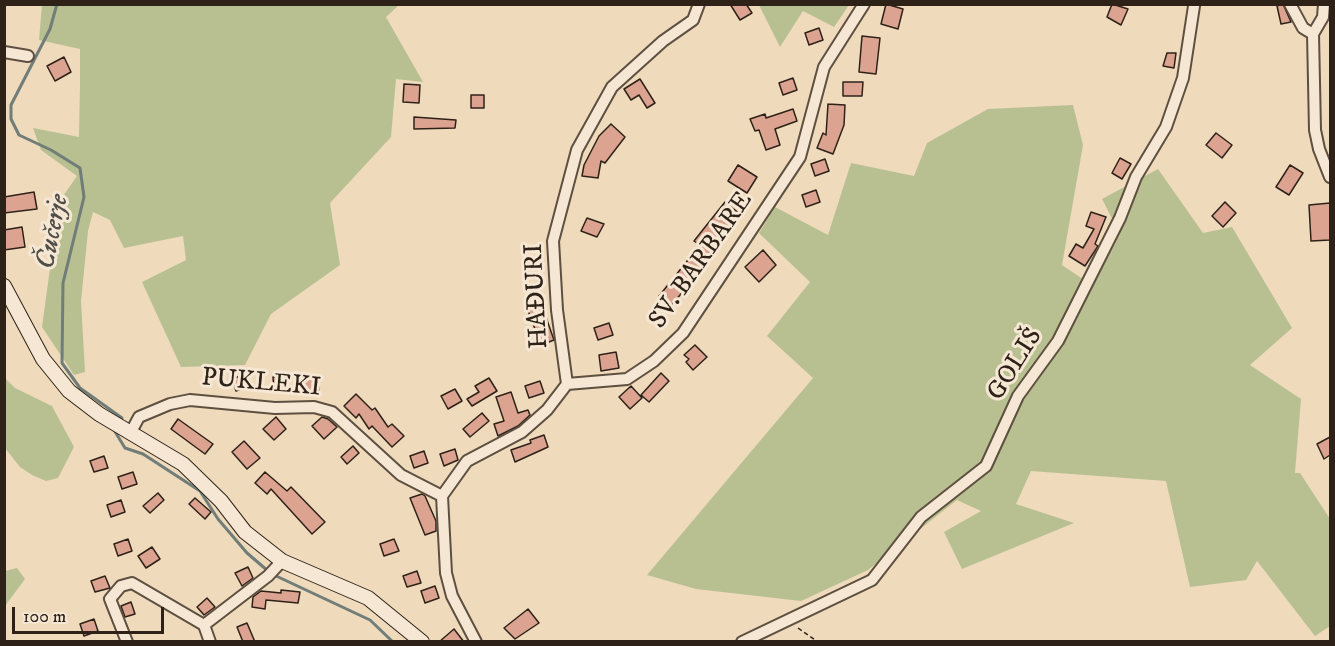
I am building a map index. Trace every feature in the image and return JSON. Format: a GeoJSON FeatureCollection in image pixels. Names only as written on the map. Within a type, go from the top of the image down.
{"type":"FeatureCollection","features":[{"type":"Feature","properties":{"kind":"street","name":"HAĐURI"},"geometry":{"type":"LineString","coordinates":[[567,384],[557,310],[553,241],[577,150],[612,87],[663,41],[693,20],[699,4]]}},
{"type":"Feature","properties":{"kind":"street","name":"SV. BARBARE"},"geometry":{"type":"LineString","coordinates":[[567,384],[627,379],[654,361],[683,333],[800,157],[824,67],[864,4]]}},
{"type":"Feature","properties":{"kind":"street"},"geometry":{"type":"LineString","coordinates":[[1290,4],[1303,28],[1314,34]]}},
{"type":"Feature","properties":{"kind":"street"},"geometry":{"type":"LineString","coordinates":[[1324,4],[1323,17],[1314,34],[1315,130],[1318,149],[1330,177]]}},
{"type":"Feature","properties":{"kind":"street","name":"GOLIŠ"},"geometry":{"type":"LineString","coordinates":[[742,642],[873,580],[921,517],[986,466],[1018,396],[1058,341],[1120,218],[1136,177],[1171,116],[1183,78],[1193,5]]}},
{"type":"Feature","properties":{"kind":"street"},"geometry":{"type":"LineString","coordinates":[[4,52],[28,56]]}},
{"type":"Feature","properties":{"kind":"street"},"geometry":{"type":"LineString","coordinates":[[4,286],[53,375],[69,391],[99,414],[154,444],[200,478],[275,568],[368,598],[422,642]]}},
{"type":"Feature","properties":{"kind":"street"},"geometry":{"type":"LineString","coordinates":[[476,642],[452,596],[446,573],[442,496],[467,461],[522,432],[547,410],[567,384]]}},
{"type":"Feature","properties":{"kind":"street","name":"PUKLEKI"},"geometry":{"type":"LineString","coordinates":[[131,432],[139,417],[170,404],[190,400],[275,408],[314,407],[332,412],[401,475],[442,496]]}},
{"type":"Feature","properties":{"kind":"street"},"geometry":{"type":"LineString","coordinates":[[204,625],[275,568]]}},
{"type":"Feature","properties":{"kind":"street"},"geometry":{"type":"LineString","coordinates":[[127,642],[111,599],[121,586],[132,583],[204,625],[210,642]]}},
{"type":"Feature","properties":{"kind":"path"},"geometry":{"type":"LineString","coordinates":[[780,625],[799,628],[819,642]]}},
{"type":"Feature","properties":{"kind":"green space"},"geometry":{"type":"Polygon","coordinates":[[[42,5],[399,5],[386,17],[423,82],[396,79],[391,137],[330,203],[340,265],[271,314],[245,365],[181,367],[142,282],[186,260],[183,236],[124,248],[110,220],[93,212],[88,231],[81,301],[85,372],[74,375],[42,327],[59,202],[77,176],[41,150],[33,128],[79,137],[80,49],[39,40],[42,5]]]}},
{"type":"Feature","properties":{"kind":"green space"},"geometry":{"type":"Polygon","coordinates":[[[759,5],[849,5],[834,27],[803,11],[780,47],[759,5]]]}},
{"type":"Feature","properties":{"kind":"green space"},"geometry":{"type":"Polygon","coordinates":[[[1073,105],[1083,145],[1062,265],[1093,286],[1120,234],[1102,199],[1158,169],[1203,233],[1232,227],[1292,328],[1250,365],[1301,399],[1295,473],[1300,473],[1330,519],[1330,626],[1315,636],[1257,561],[1246,580],[1190,587],[1166,481],[1031,471],[1016,504],[1074,523],[962,569],[944,532],[981,511],[957,500],[868,570],[801,601],[696,589],[647,575],[813,378],[767,336],[810,282],[759,233],[775,207],[828,235],[851,163],[914,176],[927,143],[988,109],[1073,105]]]}},
{"type":"Feature","properties":{"kind":"green space"},"geometry":{"type":"Polygon","coordinates":[[[5,378],[15,388],[52,406],[74,447],[58,478],[46,481],[32,475],[20,467],[5,448],[5,378]]]}},
{"type":"Feature","properties":{"kind":"green space"},"geometry":{"type":"Polygon","coordinates":[[[17,568],[25,579],[5,606],[5,571],[17,568]]]}},
{"type":"Feature","properties":{"kind":"building"},"geometry":{"type":"Polygon","coordinates":[[[730,4],[746,4],[752,13],[740,20],[730,4]]]}},
{"type":"Feature","properties":{"kind":"building"},"geometry":{"type":"Polygon","coordinates":[[[886,4],[903,9],[898,29],[881,24],[886,4]]]}},
{"type":"Feature","properties":{"kind":"building"},"geometry":{"type":"Polygon","coordinates":[[[1112,4],[1128,9],[1121,25],[1107,17],[1112,4]]]}},
{"type":"Feature","properties":{"kind":"building"},"geometry":{"type":"Polygon","coordinates":[[[1283,4],[1291,22],[1281,24],[1277,6],[1283,4]]]}},
{"type":"Feature","properties":{"kind":"building"},"geometry":{"type":"Polygon","coordinates":[[[819,28],[823,40],[809,45],[805,33],[819,28]]]}},
{"type":"Feature","properties":{"kind":"building"},"geometry":{"type":"Polygon","coordinates":[[[862,36],[880,38],[876,74],[859,72],[862,36]]]}},
{"type":"Feature","properties":{"kind":"building"},"geometry":{"type":"Polygon","coordinates":[[[1167,53],[1176,53],[1174,68],[1163,66],[1167,53]]]}},
{"type":"Feature","properties":{"kind":"building"},"geometry":{"type":"Polygon","coordinates":[[[64,57],[71,72],[55,81],[47,66],[64,57]]]}},
{"type":"Feature","properties":{"kind":"building"},"geometry":{"type":"Polygon","coordinates":[[[793,78],[797,90],[783,95],[779,83],[793,78]]]}},
{"type":"Feature","properties":{"kind":"building"},"geometry":{"type":"Polygon","coordinates":[[[640,79],[655,103],[647,108],[639,95],[631,100],[624,89],[640,79]]]}},
{"type":"Feature","properties":{"kind":"building"},"geometry":{"type":"Polygon","coordinates":[[[843,82],[863,82],[862,96],[843,96],[843,82]]]}},
{"type":"Feature","properties":{"kind":"building"},"geometry":{"type":"Polygon","coordinates":[[[404,84],[420,85],[419,103],[403,102],[404,84]]]}},
{"type":"Feature","properties":{"kind":"building"},"geometry":{"type":"Polygon","coordinates":[[[471,95],[484,95],[484,108],[471,108],[471,95]]]}},
{"type":"Feature","properties":{"kind":"building"},"geometry":{"type":"Polygon","coordinates":[[[828,104],[845,105],[844,125],[833,154],[817,148],[823,133],[826,135],[828,104]]]}},
{"type":"Feature","properties":{"kind":"building"},"geometry":{"type":"Polygon","coordinates":[[[793,109],[797,121],[775,129],[780,145],[766,150],[759,130],[755,131],[750,119],[765,114],[766,118],[793,109]]]}},
{"type":"Feature","properties":{"kind":"building"},"geometry":{"type":"Polygon","coordinates":[[[414,117],[456,120],[455,128],[414,129],[414,117]]]}},
{"type":"Feature","properties":{"kind":"building"},"geometry":{"type":"Polygon","coordinates":[[[611,124],[625,137],[605,163],[601,161],[598,178],[582,176],[584,165],[599,136],[611,124]]]}},
{"type":"Feature","properties":{"kind":"building"},"geometry":{"type":"Polygon","coordinates":[[[1216,133],[1232,145],[1222,158],[1206,145],[1216,133]]]}},
{"type":"Feature","properties":{"kind":"building"},"geometry":{"type":"Polygon","coordinates":[[[1120,158],[1131,164],[1122,179],[1112,173],[1120,158]]]}},
{"type":"Feature","properties":{"kind":"building"},"geometry":{"type":"Polygon","coordinates":[[[825,159],[829,171],[815,176],[811,164],[825,159]]]}},
{"type":"Feature","properties":{"kind":"building"},"geometry":{"type":"Polygon","coordinates":[[[738,165],[757,177],[747,193],[728,181],[738,165]]]}},
{"type":"Feature","properties":{"kind":"building"},"geometry":{"type":"Polygon","coordinates":[[[1290,165],[1303,173],[1289,195],[1276,187],[1290,165]]]}},
{"type":"Feature","properties":{"kind":"building"},"geometry":{"type":"Polygon","coordinates":[[[816,190],[820,202],[806,207],[802,195],[816,190]]]}},
{"type":"Feature","properties":{"kind":"building"},"geometry":{"type":"Polygon","coordinates":[[[34,192],[37,209],[4,213],[4,197],[34,192]]]}},
{"type":"Feature","properties":{"kind":"building"},"geometry":{"type":"Polygon","coordinates":[[[725,202],[740,214],[702,264],[704,266],[671,306],[659,296],[700,245],[694,241],[725,202]]]}},
{"type":"Feature","properties":{"kind":"building"},"geometry":{"type":"Polygon","coordinates":[[[1225,202],[1236,213],[1223,227],[1212,216],[1225,202]]]}},
{"type":"Feature","properties":{"kind":"building"},"geometry":{"type":"Polygon","coordinates":[[[1330,203],[1330,240],[1311,241],[1309,205],[1330,203]]]}},
{"type":"Feature","properties":{"kind":"building"},"geometry":{"type":"Polygon","coordinates":[[[1091,212],[1106,217],[1095,244],[1098,246],[1085,266],[1069,256],[1076,244],[1083,248],[1094,229],[1086,226],[1091,212]]]}},
{"type":"Feature","properties":{"kind":"building"},"geometry":{"type":"Polygon","coordinates":[[[587,218],[604,224],[597,237],[581,231],[587,218]]]}},
{"type":"Feature","properties":{"kind":"building"},"geometry":{"type":"Polygon","coordinates":[[[22,227],[25,247],[4,250],[4,230],[22,227]]]}},
{"type":"Feature","properties":{"kind":"building"},"geometry":{"type":"Polygon","coordinates":[[[763,250],[776,265],[759,282],[745,267],[763,250]]]}},
{"type":"Feature","properties":{"kind":"building"},"geometry":{"type":"Polygon","coordinates":[[[541,303],[554,340],[541,345],[527,308],[541,303]]]}},
{"type":"Feature","properties":{"kind":"building"},"geometry":{"type":"Polygon","coordinates":[[[609,323],[613,335],[598,340],[594,328],[609,323]]]}},
{"type":"Feature","properties":{"kind":"building"},"geometry":{"type":"Polygon","coordinates":[[[695,345],[707,357],[693,370],[686,362],[689,359],[684,355],[695,345]]]}},
{"type":"Feature","properties":{"kind":"building"},"geometry":{"type":"Polygon","coordinates":[[[616,352],[619,368],[601,371],[599,355],[616,352]]]}},
{"type":"Feature","properties":{"kind":"building"},"geometry":{"type":"Polygon","coordinates":[[[661,373],[669,381],[649,402],[641,395],[661,373]]]}},
{"type":"Feature","properties":{"kind":"building"},"geometry":{"type":"Polygon","coordinates":[[[246,374],[250,386],[236,391],[232,379],[246,374]]]}},
{"type":"Feature","properties":{"kind":"building"},"geometry":{"type":"Polygon","coordinates":[[[284,375],[286,390],[274,391],[273,377],[284,375]]]}},
{"type":"Feature","properties":{"kind":"building"},"geometry":{"type":"Polygon","coordinates":[[[302,375],[319,375],[319,391],[301,391],[302,375]]]}},
{"type":"Feature","properties":{"kind":"building"},"geometry":{"type":"Polygon","coordinates":[[[489,378],[497,391],[472,406],[467,399],[479,392],[475,386],[489,378]]]}},
{"type":"Feature","properties":{"kind":"building"},"geometry":{"type":"Polygon","coordinates":[[[540,381],[544,393],[529,398],[525,386],[540,381]]]}},
{"type":"Feature","properties":{"kind":"building"},"geometry":{"type":"Polygon","coordinates":[[[631,386],[642,398],[630,409],[619,397],[631,386]]]}},
{"type":"Feature","properties":{"kind":"building"},"geometry":{"type":"Polygon","coordinates":[[[455,389],[462,401],[448,409],[441,396],[455,389]]]}},
{"type":"Feature","properties":{"kind":"building"},"geometry":{"type":"Polygon","coordinates":[[[511,392],[518,413],[528,410],[530,415],[518,426],[498,436],[494,424],[504,421],[496,397],[511,392]]]}},
{"type":"Feature","properties":{"kind":"building"},"geometry":{"type":"Polygon","coordinates":[[[356,394],[372,410],[375,408],[388,427],[392,424],[404,436],[392,447],[372,426],[369,429],[359,414],[356,418],[344,406],[356,394]]]}},
{"type":"Feature","properties":{"kind":"building"},"geometry":{"type":"Polygon","coordinates":[[[482,413],[489,421],[470,437],[463,429],[482,413]]]}},
{"type":"Feature","properties":{"kind":"building"},"geometry":{"type":"Polygon","coordinates":[[[276,417],[286,429],[274,440],[263,429],[276,417]]]}},
{"type":"Feature","properties":{"kind":"building"},"geometry":{"type":"Polygon","coordinates":[[[322,417],[337,427],[324,439],[312,426],[322,417]]]}},
{"type":"Feature","properties":{"kind":"building"},"geometry":{"type":"Polygon","coordinates":[[[178,419],[213,444],[205,454],[171,429],[178,419]]]}},
{"type":"Feature","properties":{"kind":"building"},"geometry":{"type":"Polygon","coordinates":[[[544,435],[548,447],[515,462],[511,450],[531,443],[530,440],[544,435]]]}},
{"type":"Feature","properties":{"kind":"building"},"geometry":{"type":"Polygon","coordinates":[[[1330,437],[1330,455],[1324,459],[1317,444],[1330,437]]]}},
{"type":"Feature","properties":{"kind":"building"},"geometry":{"type":"Polygon","coordinates":[[[244,441],[260,458],[247,469],[232,452],[244,441]]]}},
{"type":"Feature","properties":{"kind":"building"},"geometry":{"type":"Polygon","coordinates":[[[353,446],[359,453],[347,464],[341,457],[353,446]]]}},
{"type":"Feature","properties":{"kind":"building"},"geometry":{"type":"Polygon","coordinates":[[[455,449],[458,460],[444,466],[440,454],[455,449]]]}},
{"type":"Feature","properties":{"kind":"building"},"geometry":{"type":"Polygon","coordinates":[[[424,451],[428,463],[414,468],[410,456],[424,451]]]}},
{"type":"Feature","properties":{"kind":"building"},"geometry":{"type":"Polygon","coordinates":[[[104,456],[108,468],[94,472],[90,461],[104,456]]]}},
{"type":"Feature","properties":{"kind":"building"},"geometry":{"type":"Polygon","coordinates":[[[133,472],[137,484],[122,489],[118,477],[133,472]]]}},
{"type":"Feature","properties":{"kind":"building"},"geometry":{"type":"Polygon","coordinates":[[[265,472],[287,491],[291,487],[325,522],[312,534],[271,489],[267,494],[255,483],[265,472]]]}},
{"type":"Feature","properties":{"kind":"building"},"geometry":{"type":"Polygon","coordinates":[[[158,493],[164,500],[150,513],[143,506],[158,493]]]}},
{"type":"Feature","properties":{"kind":"building"},"geometry":{"type":"Polygon","coordinates":[[[422,494],[436,521],[436,531],[425,535],[410,498],[422,494]]]}},
{"type":"Feature","properties":{"kind":"building"},"geometry":{"type":"Polygon","coordinates":[[[195,498],[211,512],[205,519],[189,504],[195,498]]]}},
{"type":"Feature","properties":{"kind":"building"},"geometry":{"type":"Polygon","coordinates":[[[121,500],[125,512],[111,517],[107,505],[121,500]]]}},
{"type":"Feature","properties":{"kind":"building"},"geometry":{"type":"Polygon","coordinates":[[[128,539],[132,551],[118,556],[114,544],[128,539]]]}},
{"type":"Feature","properties":{"kind":"building"},"geometry":{"type":"Polygon","coordinates":[[[394,539],[399,551],[384,556],[380,544],[394,539]]]}},
{"type":"Feature","properties":{"kind":"building"},"geometry":{"type":"Polygon","coordinates":[[[152,547],[160,559],[146,568],[138,556],[152,547]]]}},
{"type":"Feature","properties":{"kind":"building"},"geometry":{"type":"Polygon","coordinates":[[[248,567],[253,578],[242,586],[235,573],[248,567]]]}},
{"type":"Feature","properties":{"kind":"building"},"geometry":{"type":"Polygon","coordinates":[[[417,571],[421,583],[407,587],[403,576],[417,571]]]}},
{"type":"Feature","properties":{"kind":"building"},"geometry":{"type":"Polygon","coordinates":[[[105,576],[110,588],[95,592],[91,581],[105,576]]]}},
{"type":"Feature","properties":{"kind":"building"},"geometry":{"type":"Polygon","coordinates":[[[435,586],[439,598],[425,603],[421,591],[435,586]]]}},
{"type":"Feature","properties":{"kind":"building"},"geometry":{"type":"Polygon","coordinates":[[[281,590],[300,592],[298,603],[266,600],[265,609],[252,607],[253,597],[261,591],[281,593],[281,590]]]}},
{"type":"Feature","properties":{"kind":"building"},"geometry":{"type":"Polygon","coordinates":[[[207,598],[215,607],[204,615],[197,607],[207,598]]]}},
{"type":"Feature","properties":{"kind":"building"},"geometry":{"type":"Polygon","coordinates":[[[131,602],[135,614],[125,617],[121,606],[131,602]]]}},
{"type":"Feature","properties":{"kind":"building"},"geometry":{"type":"Polygon","coordinates":[[[528,609],[539,623],[515,639],[504,628],[528,609]]]}},
{"type":"Feature","properties":{"kind":"building"},"geometry":{"type":"Polygon","coordinates":[[[94,619],[98,631],[84,636],[80,624],[94,619]]]}},
{"type":"Feature","properties":{"kind":"building"},"geometry":{"type":"Polygon","coordinates":[[[247,623],[255,642],[243,642],[237,627],[247,623]]]}},
{"type":"Feature","properties":{"kind":"building"},"geometry":{"type":"Polygon","coordinates":[[[454,629],[464,642],[439,642],[454,629]]]}},
{"type":"Feature","properties":{"kind":"waterway","name":"Čučerje"},"geometry":{"type":"LineString","coordinates":[[57,4],[50,29],[11,105],[11,119],[19,135],[51,150],[80,168],[84,197],[63,283],[62,363],[80,388],[122,418]]}},
{"type":"Feature","properties":{"kind":"waterway","name":"Čučerje"},"geometry":{"type":"LineString","coordinates":[[114,430],[125,448],[143,454],[200,491],[218,519],[247,553],[268,571]]}},
{"type":"Feature","properties":{"kind":"waterway","name":"Čučerje"},"geometry":{"type":"LineString","coordinates":[[274,575],[370,620],[393,642]]}}]}
